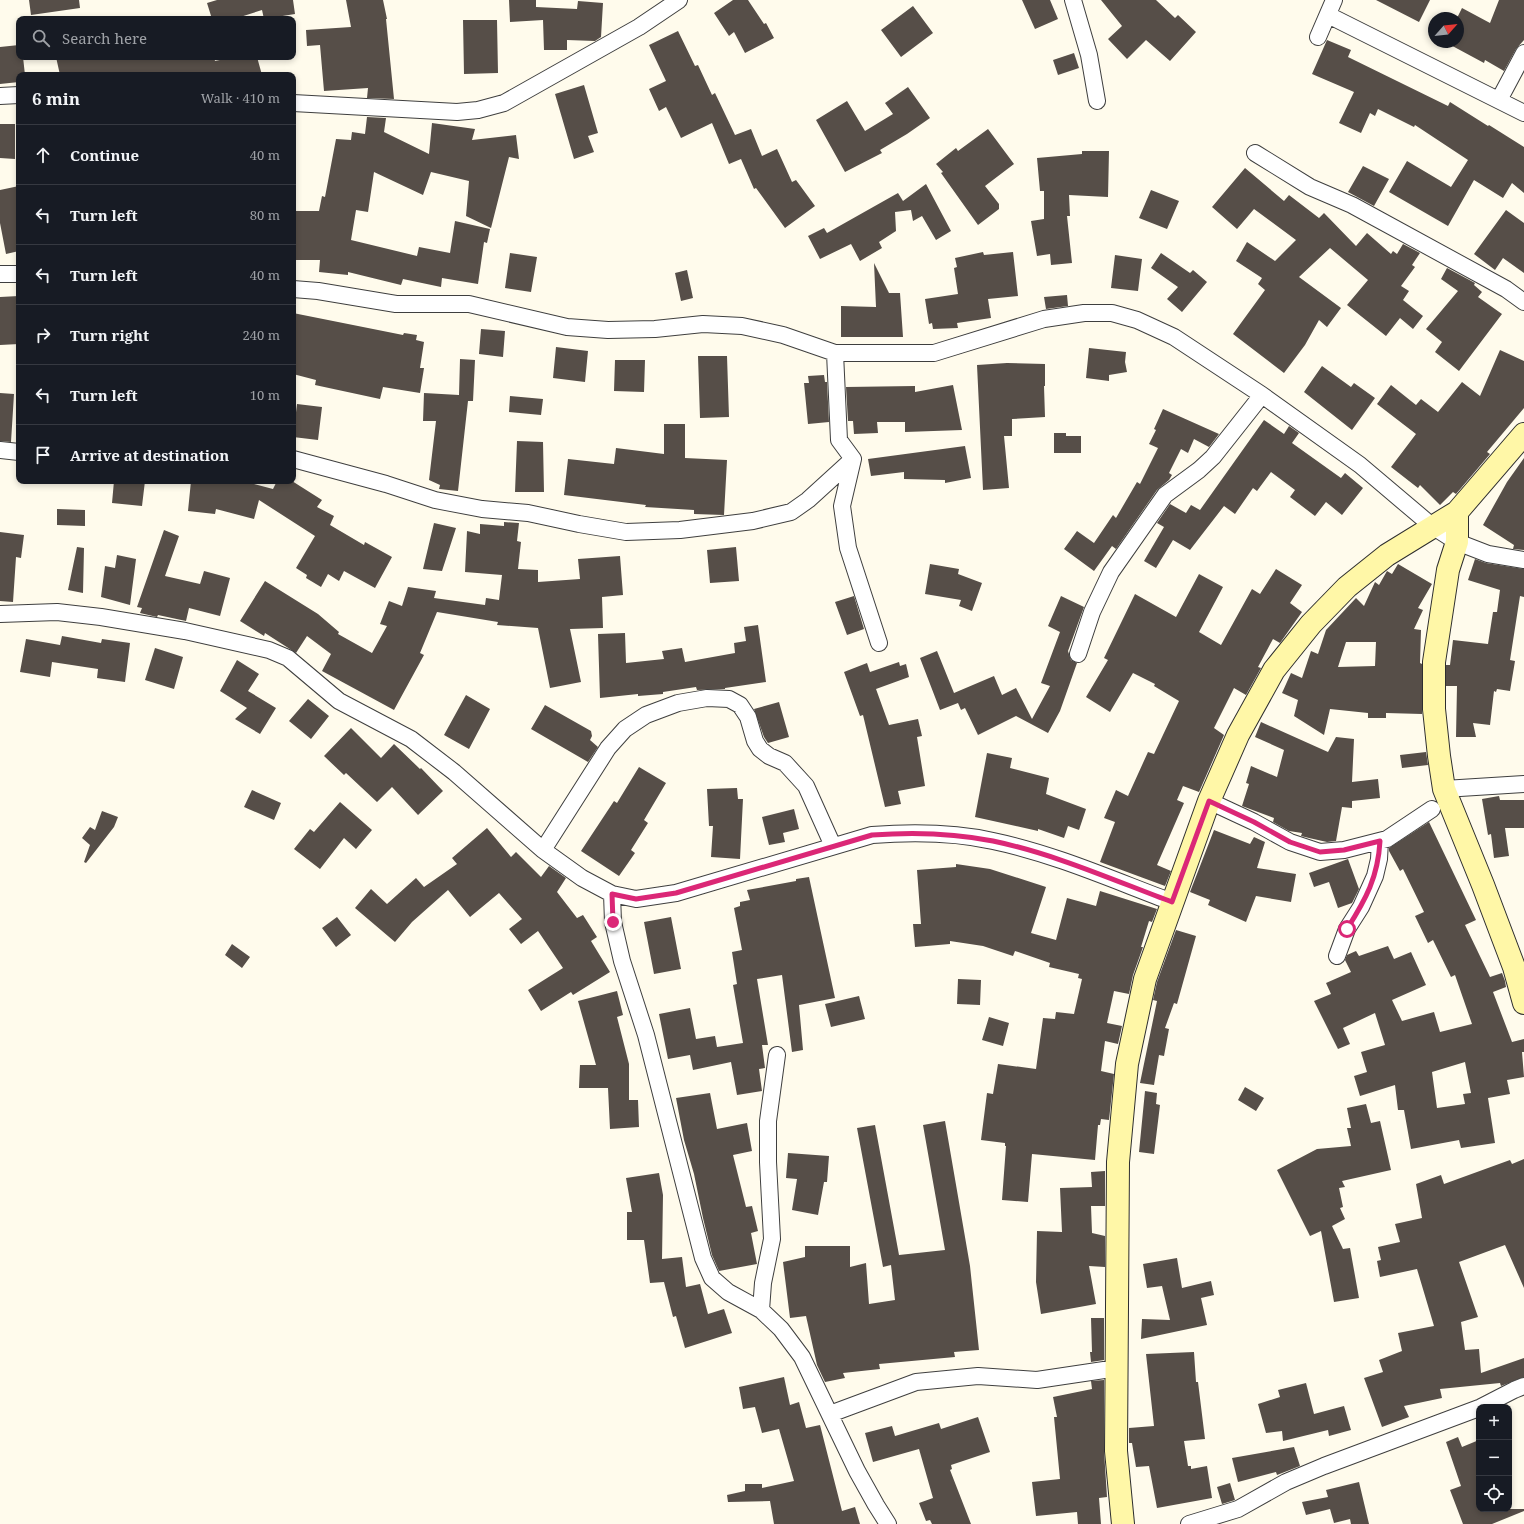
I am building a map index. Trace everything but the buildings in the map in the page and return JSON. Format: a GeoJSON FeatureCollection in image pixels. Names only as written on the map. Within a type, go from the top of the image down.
{"type":"FeatureCollection","features":[{"type":"Feature","properties":{"kind":"street"},"geometry":{"type":"LineString","coordinates":[[296,103],[457,112],[478,110],[504,103],[639,27],[679,0]]}},
{"type":"Feature","properties":{"kind":"street"},"geometry":{"type":"LineString","coordinates":[[1073,0],[1089,55],[1097,102]]}},
{"type":"Feature","properties":{"kind":"street"},"geometry":{"type":"LineString","coordinates":[[1318,37],[1334,0]]}},
{"type":"Feature","properties":{"kind":"street"},"geometry":{"type":"LineString","coordinates":[[1328,16],[1524,112]]}},
{"type":"Feature","properties":{"kind":"street"},"geometry":{"type":"LineString","coordinates":[[1499,100],[1524,53]]}},
{"type":"Feature","properties":{"kind":"street"},"geometry":{"type":"LineString","coordinates":[[0,96],[16,95]]}},
{"type":"Feature","properties":{"kind":"street"},"geometry":{"type":"LineString","coordinates":[[1255,153],[1310,187],[1352,205],[1494,282],[1524,302]]}},
{"type":"Feature","properties":{"kind":"street"},"geometry":{"type":"LineString","coordinates":[[0,274],[16,274]]}},
{"type":"Feature","properties":{"kind":"street"},"geometry":{"type":"LineString","coordinates":[[296,289],[318,291],[396,304],[469,304],[567,327],[608,330],[654,329],[702,324],[742,326],[783,335],[835,353],[934,353],[1044,319],[1084,313],[1112,313],[1137,320],[1174,337],[1262,395],[1360,465],[1432,526],[1457,542],[1488,554],[1524,560]]}},
{"type":"Feature","properties":{"kind":"street"},"geometry":{"type":"LineString","coordinates":[[835,353],[839,440],[853,459],[842,506],[848,548],[879,644]]}},
{"type":"Feature","properties":{"kind":"street"},"geometry":{"type":"LineString","coordinates":[[1078,654],[1092,612],[1111,572],[1165,495],[1199,470],[1213,457],[1262,395]]}},
{"type":"Feature","properties":{"kind":"street"},"geometry":{"type":"LineString","coordinates":[[1123,1524],[1116,1452],[1118,1162],[1127,1064],[1145,980],[1209,801],[1238,735],[1274,670],[1311,624],[1353,583],[1387,555],[1456,512],[1524,434]]}},
{"type":"Feature","properties":{"kind":"street"},"geometry":{"type":"LineString","coordinates":[[0,450],[16,452]]}},
{"type":"Feature","properties":{"kind":"street"},"geometry":{"type":"LineString","coordinates":[[296,460],[436,500],[482,509],[528,513],[626,532],[680,530],[753,521],[791,512],[808,500],[853,459]]}},
{"type":"Feature","properties":{"kind":"street"},"geometry":{"type":"LineString","coordinates":[[1456,512],[1457,542],[1448,570],[1434,662],[1434,709],[1444,789],[1508,952],[1524,1004]]}},
{"type":"Feature","properties":{"kind":"street"},"geometry":{"type":"LineString","coordinates":[[0,614],[57,612],[101,617],[185,631],[269,650],[288,658],[339,701],[411,739],[454,772],[543,850],[582,878],[612,894],[636,899],[676,893],[872,835],[899,833],[941,834],[992,841],[1037,852],[1172,902]]}},
{"type":"Feature","properties":{"kind":"street"},"geometry":{"type":"LineString","coordinates":[[543,850],[608,748],[625,729],[646,715],[678,703],[706,698],[729,699],[740,705],[748,717],[754,741],[760,749],[769,756],[785,763],[806,786],[833,846]]}},
{"type":"Feature","properties":{"kind":"street"},"geometry":{"type":"LineString","coordinates":[[1444,789],[1524,784]]}},
{"type":"Feature","properties":{"kind":"street"},"geometry":{"type":"LineString","coordinates":[[1209,801],[1254,822],[1290,842],[1320,852],[1344,850],[1387,839],[1432,809]]}},
{"type":"Feature","properties":{"kind":"street"},"geometry":{"type":"LineString","coordinates":[[1337,956],[1347,929],[1361,907],[1375,876],[1379,859],[1380,841]]}},
{"type":"Feature","properties":{"kind":"street"},"geometry":{"type":"LineString","coordinates":[[612,894],[613,922],[622,961],[646,1035],[702,1258],[712,1278],[728,1292],[761,1310],[781,1329],[802,1357],[857,1471],[888,1524]]}},
{"type":"Feature","properties":{"kind":"street"},"geometry":{"type":"LineString","coordinates":[[761,1310],[763,1283],[772,1239],[768,1162],[768,1121],[778,1055]]}},
{"type":"Feature","properties":{"kind":"street"},"geometry":{"type":"LineString","coordinates":[[830,1414],[916,1382],[978,1376],[1037,1380],[1104,1370],[1117,1370]]}},
{"type":"Feature","properties":{"kind":"street"},"geometry":{"type":"LineString","coordinates":[[1488,1404],[1524,1386]]}},
{"type":"Feature","properties":{"kind":"street"},"geometry":{"type":"LineString","coordinates":[[1189,1524],[1238,1509],[1286,1482],[1324,1466],[1476,1409]]}},
{"type":"Feature","properties":{"kind":"route"},"geometry":{"type":"LineString","coordinates":[[613,922],[612,894],[636,899],[676,893],[872,835],[899,833],[941,834],[992,841],[1037,852],[1172,902],[1209,801],[1254,822],[1290,842],[1320,852],[1344,850],[1380,841],[1379,859],[1375,876],[1361,907],[1347,929]]}}]}
